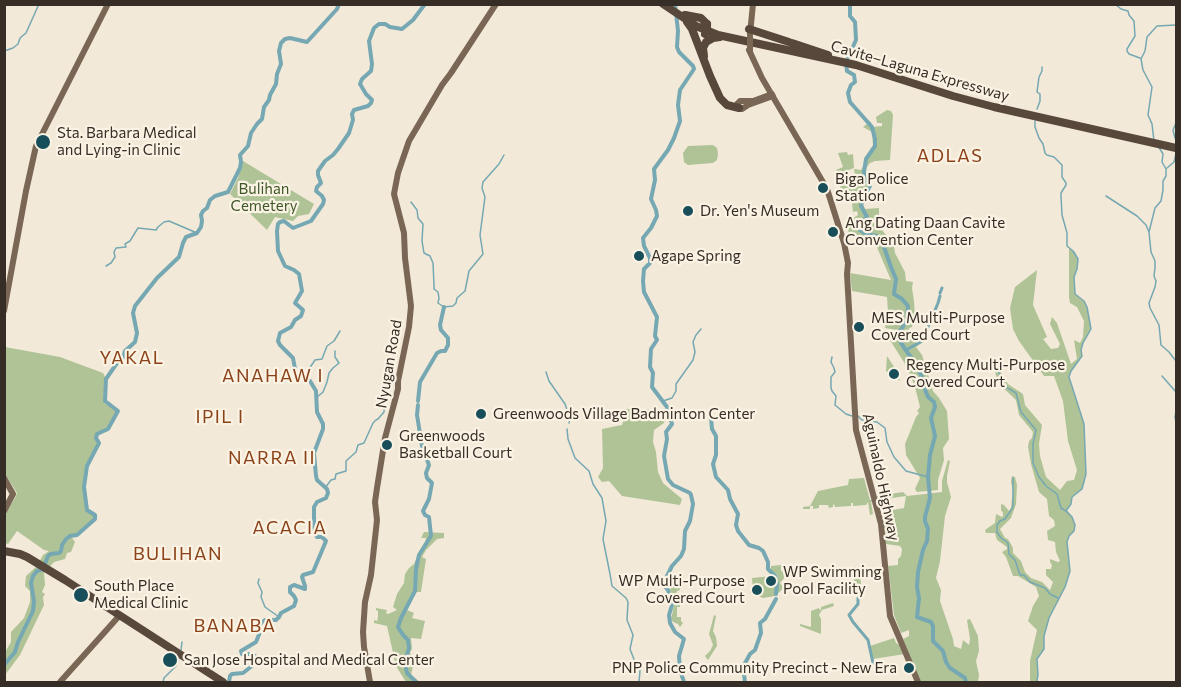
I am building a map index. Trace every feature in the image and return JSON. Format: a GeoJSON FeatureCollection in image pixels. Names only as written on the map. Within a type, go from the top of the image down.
{"type":"FeatureCollection","features":[{"type":"Feature","properties":{"kind":"highway","name":"Cavite–Laguna Expressway"},"geometry":{"type":"LineString","coordinates":[[669,7],[711,32],[847,62]]}},
{"type":"Feature","properties":{"kind":"highway","name":"Cavite–Laguna Expressway"},"geometry":{"type":"LineString","coordinates":[[683,17],[719,33],[847,62],[995,105],[1176,147]]}},
{"type":"Feature","properties":{"kind":"highway"},"geometry":{"type":"LineString","coordinates":[[683,17],[701,18],[707,24],[701,46],[704,57],[724,99],[741,105]]}},
{"type":"Feature","properties":{"kind":"highway"},"geometry":{"type":"LineString","coordinates":[[683,17],[692,29],[721,99],[727,105],[741,105]]}},
{"type":"Feature","properties":{"kind":"highway"},"geometry":{"type":"LineString","coordinates":[[749,33],[790,42],[847,62]]}},
{"type":"Feature","properties":{"kind":"highway"},"geometry":{"type":"LineString","coordinates":[[704,57],[704,46],[710,39],[719,37],[739,40]]}},
{"type":"Feature","properties":{"kind":"highway"},"geometry":{"type":"LineString","coordinates":[[4,550],[23,555],[39,563],[225,682]]}},
{"type":"Feature","properties":{"kind":"main road"},"geometry":{"type":"LineString","coordinates":[[4,311],[36,146],[108,4]]}},
{"type":"Feature","properties":{"kind":"main road","name":"Nyugan Road"},"geometry":{"type":"LineString","coordinates":[[370,682],[363,632],[377,520],[375,502],[385,438],[407,342],[411,308],[404,233],[394,195],[398,171],[406,146],[413,134],[442,85],[496,4]]}},
{"type":"Feature","properties":{"kind":"main road","name":"Aguinaldo Highway"},"geometry":{"type":"LineString","coordinates":[[753,4],[749,33],[749,50],[753,62],[828,192],[845,247],[856,429],[884,529],[893,619],[919,682]]}},
{"type":"Feature","properties":{"kind":"main road"},"geometry":{"type":"LineString","coordinates":[[741,105],[771,96]]}},
{"type":"Feature","properties":{"kind":"main road"},"geometry":{"type":"LineString","coordinates":[[4,478],[13,494],[4,511]]}},
{"type":"Feature","properties":{"kind":"main road"},"geometry":{"type":"LineString","coordinates":[[62,682],[119,616]]}},
{"type":"Feature","properties":{"kind":"green space"},"geometry":{"type":"Polygon","coordinates":[[[887,110],[893,115],[890,160],[875,161],[866,168],[865,174],[871,181],[871,185],[863,204],[865,209],[879,208],[881,229],[887,236],[899,236],[894,246],[895,253],[905,272],[906,281],[913,282],[915,318],[912,327],[909,328],[909,338],[922,340],[940,296],[938,307],[923,342],[916,347],[922,355],[933,391],[947,411],[949,439],[943,448],[944,460],[938,480],[938,490],[917,492],[915,489],[920,478],[906,455],[905,444],[919,413],[917,411],[920,407],[915,387],[907,367],[888,337],[898,339],[897,330],[885,328],[888,313],[887,297],[852,291],[850,273],[891,280],[873,238],[849,234],[847,222],[858,215],[857,211],[853,212],[852,203],[847,193],[843,194],[836,176],[838,175],[836,170],[843,167],[838,153],[847,152],[848,155],[853,154],[854,168],[846,171],[850,183],[856,181],[854,169],[861,170],[873,146],[872,132],[863,127],[870,121],[873,127],[882,126],[882,123],[877,123],[876,117],[887,110]]]}},
{"type":"Feature","properties":{"kind":"green space"},"geometry":{"type":"Polygon","coordinates":[[[713,145],[717,148],[718,154],[717,160],[713,163],[688,165],[684,162],[683,153],[688,146],[713,145]]]}},
{"type":"Feature","properties":{"kind":"green space","name":"Bulihan Cemetery"},"geometry":{"type":"Polygon","coordinates":[[[243,161],[314,204],[309,214],[298,216],[293,221],[275,217],[267,230],[230,194],[243,161]]]}},
{"type":"Feature","properties":{"kind":"green space"},"geometry":{"type":"Polygon","coordinates":[[[1069,248],[1075,252],[1078,259],[1074,277],[1075,294],[1084,301],[1087,307],[1091,329],[1083,343],[1082,356],[1069,377],[1084,424],[1086,474],[1082,489],[1072,497],[1067,510],[1075,525],[1067,542],[1070,571],[1065,587],[1049,618],[1044,636],[1044,649],[1037,659],[1038,682],[1030,682],[1030,661],[1037,630],[1028,621],[1039,596],[1036,587],[1018,576],[1013,576],[1002,552],[1007,547],[997,540],[995,533],[986,533],[985,530],[995,523],[996,514],[1003,516],[1001,504],[1009,511],[1011,508],[1012,476],[1015,477],[1017,485],[1016,504],[1011,518],[1000,529],[1013,548],[1013,553],[1021,561],[1025,572],[1031,578],[1042,582],[1050,590],[1053,582],[1046,575],[1046,569],[1051,569],[1050,559],[1060,561],[1055,542],[1048,540],[1047,531],[1055,526],[1054,520],[1049,516],[1047,499],[1039,492],[1031,464],[1028,447],[1033,432],[1019,415],[1016,400],[999,384],[995,372],[997,369],[1001,371],[1008,384],[1023,394],[1025,405],[1042,425],[1040,456],[1046,477],[1060,490],[1067,481],[1074,480],[1077,470],[1068,441],[1063,401],[1054,376],[1044,376],[1019,341],[1013,329],[1010,308],[1015,287],[1037,270],[1033,305],[1047,337],[1043,339],[1051,349],[1058,348],[1060,344],[1050,324],[1052,317],[1057,323],[1071,364],[1077,359],[1074,340],[1080,343],[1083,337],[1084,321],[1077,307],[1070,303],[1069,248]]]}},
{"type":"Feature","properties":{"kind":"green space"},"geometry":{"type":"Polygon","coordinates":[[[5,347],[60,357],[103,373],[105,377],[104,403],[117,411],[108,428],[97,433],[95,438],[98,444],[86,466],[84,486],[87,510],[94,515],[95,519],[83,530],[70,535],[75,542],[71,552],[67,553],[65,559],[54,562],[44,573],[45,585],[42,592],[45,594],[44,605],[20,655],[5,675],[5,652],[11,642],[11,632],[24,618],[30,602],[30,591],[25,586],[26,576],[49,551],[44,550],[17,531],[8,544],[5,543],[5,514],[17,493],[5,474],[5,347]]]}},
{"type":"Feature","properties":{"kind":"green space"},"geometry":{"type":"Polygon","coordinates":[[[887,356],[898,373],[900,381],[886,371],[887,356]]]}},
{"type":"Feature","properties":{"kind":"green space"},"geometry":{"type":"Polygon","coordinates":[[[624,409],[664,410],[666,412],[664,423],[654,430],[653,442],[658,472],[663,483],[682,499],[680,505],[622,496],[609,481],[602,482],[598,477],[603,468],[602,429],[622,425],[624,409]]]}},
{"type":"Feature","properties":{"kind":"green space"},"geometry":{"type":"Polygon","coordinates":[[[948,460],[950,461],[947,482],[951,497],[945,516],[936,578],[941,590],[940,601],[954,646],[961,649],[963,640],[969,645],[967,620],[970,619],[978,636],[979,651],[976,661],[978,682],[921,682],[903,639],[909,636],[909,630],[901,633],[894,615],[888,566],[898,565],[902,549],[900,546],[886,544],[882,512],[904,508],[906,496],[878,500],[877,496],[903,492],[907,496],[942,492],[942,481],[948,460]]]}},
{"type":"Feature","properties":{"kind":"green space"},"geometry":{"type":"Polygon","coordinates":[[[864,478],[870,500],[874,499],[871,502],[873,514],[870,515],[868,502],[866,505],[853,506],[853,503],[851,506],[835,507],[834,504],[829,508],[828,505],[819,505],[819,508],[813,509],[813,506],[810,506],[818,491],[848,485],[849,479],[864,478]]]}},
{"type":"Feature","properties":{"kind":"green space"},"geometry":{"type":"Polygon","coordinates":[[[424,532],[444,533],[444,538],[437,539],[422,557],[426,559],[421,592],[416,592],[407,610],[414,613],[412,618],[425,621],[421,639],[411,638],[412,661],[421,661],[421,663],[413,666],[411,675],[420,682],[406,682],[396,666],[387,626],[374,623],[374,620],[377,621],[378,617],[376,608],[387,610],[388,614],[397,610],[393,607],[397,594],[404,583],[405,574],[414,564],[425,542],[426,538],[421,538],[424,532]]]}},
{"type":"Feature","properties":{"kind":"green space"},"geometry":{"type":"Polygon","coordinates":[[[781,565],[781,571],[784,571],[785,577],[780,583],[784,588],[777,594],[777,575],[771,571],[771,566],[781,565]]]}},
{"type":"Feature","properties":{"kind":"green space"},"geometry":{"type":"Polygon","coordinates":[[[852,567],[859,569],[862,591],[856,594],[853,572],[855,570],[852,570],[855,569],[852,567]]]}},
{"type":"Feature","properties":{"kind":"green space"},"geometry":{"type":"Polygon","coordinates":[[[773,576],[776,585],[775,596],[763,598],[750,593],[753,591],[752,578],[773,576]]]}},
{"type":"Feature","properties":{"kind":"green space"},"geometry":{"type":"Polygon","coordinates":[[[678,582],[680,590],[677,593],[680,594],[680,602],[677,604],[680,604],[680,607],[677,607],[677,617],[681,617],[683,623],[680,627],[671,619],[674,606],[670,589],[678,582]]]}},
{"type":"Feature","properties":{"kind":"green space"},"geometry":{"type":"Polygon","coordinates":[[[833,603],[834,606],[822,610],[819,615],[821,634],[800,626],[800,624],[811,627],[811,611],[819,608],[821,610],[821,607],[833,603]]]}},
{"type":"Feature","properties":{"kind":"green space"},"geometry":{"type":"Polygon","coordinates":[[[714,615],[716,616],[713,631],[717,646],[708,660],[705,656],[713,645],[709,634],[714,615]]]}},
{"type":"Feature","properties":{"kind":"green space"},"geometry":{"type":"Polygon","coordinates":[[[894,638],[905,654],[873,659],[870,646],[894,638]]]}},
{"type":"Feature","properties":{"kind":"waterway"},"geometry":{"type":"LineString","coordinates":[[4,51],[18,44],[20,38],[26,33],[39,4]]}},
{"type":"Feature","properties":{"kind":"waterway"},"geometry":{"type":"LineString","coordinates":[[4,665],[15,652],[33,611],[31,583],[33,576],[37,571],[43,569],[48,556],[61,551],[66,539],[77,535],[95,519],[95,515],[87,510],[84,487],[87,466],[99,443],[96,438],[97,434],[108,429],[118,411],[105,401],[106,379],[123,358],[125,351],[135,342],[137,333],[133,313],[135,306],[157,278],[179,257],[186,237],[197,233],[201,227],[201,215],[210,200],[228,192],[240,168],[240,155],[248,146],[251,133],[262,119],[264,107],[276,84],[281,64],[279,51],[281,43],[290,38],[307,42],[339,4]]}},
{"type":"Feature","properties":{"kind":"waterway"},"geometry":{"type":"LineString","coordinates":[[229,682],[232,674],[243,673],[252,666],[255,656],[242,654],[241,651],[256,642],[260,624],[265,620],[276,620],[281,613],[294,606],[296,600],[290,592],[290,587],[294,585],[305,589],[302,577],[313,572],[326,541],[322,537],[317,537],[314,529],[314,507],[317,502],[326,498],[328,493],[316,476],[314,453],[323,429],[317,412],[316,391],[310,381],[296,374],[293,358],[278,341],[280,333],[291,327],[301,316],[303,310],[295,303],[302,291],[299,274],[285,266],[278,251],[278,224],[284,221],[293,228],[311,221],[323,204],[322,196],[316,191],[321,183],[318,171],[349,133],[354,110],[368,106],[372,100],[360,84],[371,71],[369,41],[374,28],[379,24],[385,24],[402,29],[413,20],[425,4]]}},
{"type":"Feature","properties":{"kind":"waterway"},"geometry":{"type":"LineString","coordinates":[[675,4],[677,47],[694,69],[680,90],[678,105],[680,121],[674,138],[654,169],[655,180],[651,199],[657,216],[643,238],[650,258],[650,263],[644,269],[643,281],[644,292],[657,317],[655,336],[657,340],[651,349],[652,387],[667,407],[672,424],[666,432],[664,456],[668,479],[673,485],[690,493],[693,504],[690,521],[685,531],[684,549],[663,584],[668,590],[672,605],[669,615],[670,623],[675,632],[684,639],[679,656],[684,682]]}},
{"type":"Feature","properties":{"kind":"waterway"},"geometry":{"type":"LineString","coordinates":[[850,4],[850,16],[855,22],[856,40],[846,62],[847,71],[854,75],[855,82],[848,93],[850,102],[872,127],[875,139],[875,146],[866,159],[864,177],[870,186],[861,206],[867,217],[860,224],[860,230],[877,236],[884,247],[896,279],[894,294],[908,306],[907,320],[899,336],[901,343],[919,371],[928,397],[934,402],[935,407],[931,418],[935,436],[928,477],[930,498],[925,517],[928,529],[927,541],[918,572],[917,617],[931,622],[933,641],[943,651],[950,668],[965,678],[966,682]]}},
{"type":"Feature","properties":{"kind":"waterway"},"geometry":{"type":"LineString","coordinates":[[1115,4],[1128,11],[1134,21],[1135,36],[1127,51],[1140,58]]}},
{"type":"Feature","properties":{"kind":"waterway"},"geometry":{"type":"LineString","coordinates":[[1154,141],[1152,124],[1148,115],[1152,87],[1143,70],[1141,59],[1147,37],[1157,26],[1176,25]]}},
{"type":"Feature","properties":{"kind":"waterway"},"geometry":{"type":"LineString","coordinates":[[1037,109],[1040,101],[1040,94],[1037,92],[1042,67]]}},
{"type":"Feature","properties":{"kind":"waterway"},"geometry":{"type":"LineString","coordinates":[[1035,121],[1045,153],[1054,157],[1062,165],[1062,177],[1066,183],[1061,193],[1062,215],[1067,233],[1067,246],[1078,259],[1074,277],[1075,294],[1084,301],[1087,307],[1091,329],[1083,343],[1082,356],[1069,377],[1084,424],[1086,474],[1082,489],[1072,497],[1071,504],[1066,511],[1072,517],[1075,525],[1067,542],[1070,571],[1065,587],[1049,618],[1044,636],[1044,649],[1037,659],[1038,682]]}},
{"type":"Feature","properties":{"kind":"waterway"},"geometry":{"type":"LineString","coordinates":[[1175,138],[1173,130],[1176,123]]}},
{"type":"Feature","properties":{"kind":"waterway"},"geometry":{"type":"LineString","coordinates":[[1149,232],[1155,208],[1161,201],[1163,181],[1166,176],[1166,169],[1162,162],[1163,154],[1158,147]]}},
{"type":"Feature","properties":{"kind":"waterway"},"geometry":{"type":"LineString","coordinates":[[1167,168],[1174,162],[1176,154]]}},
{"type":"Feature","properties":{"kind":"waterway"},"geometry":{"type":"LineString","coordinates":[[411,202],[423,224],[424,253],[430,256],[433,263],[434,289],[438,292],[438,303],[444,307],[453,306],[457,298],[465,291],[469,271],[483,254],[480,235],[485,197],[483,182],[504,155]]}},
{"type":"Feature","properties":{"kind":"waterway"},"geometry":{"type":"LineString","coordinates":[[1106,196],[1137,216],[1149,232],[1151,252],[1155,261],[1156,281],[1149,303],[1150,308],[1159,325],[1161,345],[1176,361]]}},
{"type":"Feature","properties":{"kind":"waterway"},"geometry":{"type":"LineString","coordinates":[[106,266],[115,257],[116,248],[126,247],[125,244],[130,241],[138,228],[156,230],[164,222],[169,221],[197,233]]}},
{"type":"Feature","properties":{"kind":"waterway"},"geometry":{"type":"LineString","coordinates":[[940,293],[942,288]]}},
{"type":"Feature","properties":{"kind":"waterway"},"geometry":{"type":"LineString","coordinates":[[906,350],[922,341],[940,296]]}},
{"type":"Feature","properties":{"kind":"waterway"},"geometry":{"type":"LineString","coordinates":[[418,401],[420,382],[437,353],[445,351],[448,345],[448,338],[440,325],[444,307]]}},
{"type":"Feature","properties":{"kind":"waterway"},"geometry":{"type":"LineString","coordinates":[[663,401],[672,398],[676,391],[676,384],[693,360],[695,352],[693,342],[701,329]]}},
{"type":"Feature","properties":{"kind":"waterway"},"geometry":{"type":"LineString","coordinates":[[303,378],[315,360],[322,359],[327,346],[334,341],[340,331]]}},
{"type":"Feature","properties":{"kind":"waterway"},"geometry":{"type":"LineString","coordinates":[[316,398],[323,392],[329,373],[339,363],[335,357],[335,351]]}},
{"type":"Feature","properties":{"kind":"waterway"},"geometry":{"type":"LineString","coordinates":[[832,357],[831,362],[835,372],[831,377],[831,388],[836,396],[835,405],[852,416]]}},
{"type":"Feature","properties":{"kind":"waterway"},"geometry":{"type":"LineString","coordinates":[[998,371],[1006,387],[1016,393],[1021,412],[1036,430],[1033,463],[1039,477],[1057,494],[1061,508],[1066,511]]}},
{"type":"Feature","properties":{"kind":"waterway"},"geometry":{"type":"LineString","coordinates":[[546,372],[549,381],[565,404],[570,418],[569,423]]}},
{"type":"Feature","properties":{"kind":"waterway"},"geometry":{"type":"LineString","coordinates":[[1162,376],[1176,392]]}},
{"type":"Feature","properties":{"kind":"waterway"},"geometry":{"type":"LineString","coordinates":[[325,488],[331,480],[335,479],[336,474],[346,471],[346,461],[356,452],[358,445],[364,443],[373,423],[384,412],[385,394],[390,383]]}},
{"type":"Feature","properties":{"kind":"waterway"},"geometry":{"type":"LineString","coordinates":[[416,682],[407,673],[408,640],[398,627],[415,591],[419,555],[431,536],[429,517],[423,511],[429,499],[432,483],[426,473],[429,465],[422,446],[417,415],[418,405]]}},
{"type":"Feature","properties":{"kind":"waterway"},"geometry":{"type":"LineString","coordinates":[[711,410],[711,416]]}},
{"type":"Feature","properties":{"kind":"waterway"},"geometry":{"type":"LineString","coordinates":[[1176,411],[1176,422]]}},
{"type":"Feature","properties":{"kind":"waterway"},"geometry":{"type":"LineString","coordinates":[[858,416],[862,420],[877,422],[885,428],[887,442],[894,457],[906,471],[928,477]]}},
{"type":"Feature","properties":{"kind":"waterway"},"geometry":{"type":"LineString","coordinates":[[711,417],[712,429],[716,436],[716,455],[713,464],[716,477],[728,490],[738,514],[736,525],[738,531],[749,545],[763,551],[768,562],[768,569],[775,576],[776,594]]}},
{"type":"Feature","properties":{"kind":"waterway"},"geometry":{"type":"LineString","coordinates":[[567,429],[575,458],[589,471],[593,484],[602,498],[606,521],[603,539],[612,586],[628,602],[627,620],[633,635],[630,649],[640,671],[639,682]]}},
{"type":"Feature","properties":{"kind":"waterway"},"geometry":{"type":"LineString","coordinates":[[1013,478],[1013,507],[1005,519],[997,525],[997,532],[1008,543],[1009,554],[1015,560],[1020,575],[1024,575],[1030,582],[1045,588],[1058,598]]}},
{"type":"Feature","properties":{"kind":"waterway"},"geometry":{"type":"LineString","coordinates":[[259,579],[258,583],[265,607],[279,617]]}},
{"type":"Feature","properties":{"kind":"waterway"},"geometry":{"type":"LineString","coordinates":[[858,598],[858,604],[849,615],[868,640],[873,663],[877,665],[881,673]]}},
{"type":"Feature","properties":{"kind":"waterway"},"geometry":{"type":"LineString","coordinates":[[745,682],[743,667],[755,650],[761,633],[760,623],[765,619],[776,599]]}},
{"type":"Feature","properties":{"kind":"waterway"},"geometry":{"type":"LineString","coordinates":[[181,650],[182,642]]}},
{"type":"Feature","properties":{"kind":"waterway"},"geometry":{"type":"LineString","coordinates":[[163,682],[176,666],[179,658]]}},
{"type":"Feature","properties":{"kind":"place","name":"Sta. Barbara Medical and Lying-in Clinic"},"geometry":{"type":"Point","coordinates":[43,142]}},
{"type":"Feature","properties":{"kind":"place","name":"Biga Police Station"},"geometry":{"type":"Point","coordinates":[823,188]}},
{"type":"Feature","properties":{"kind":"place","name":"Dr. Yen's Museum"},"geometry":{"type":"Point","coordinates":[688,211]}},
{"type":"Feature","properties":{"kind":"place","name":"Ang Dating Daan Cavite Convention Center"},"geometry":{"type":"Point","coordinates":[833,232]}},
{"type":"Feature","properties":{"kind":"place","name":"Agape Spring"},"geometry":{"type":"Point","coordinates":[639,256]}},
{"type":"Feature","properties":{"kind":"place","name":"MES Multi-Purpose Covered Court"},"geometry":{"type":"Point","coordinates":[859,327]}},
{"type":"Feature","properties":{"kind":"place","name":"Regency Multi-Purpose Covered Court"},"geometry":{"type":"Point","coordinates":[894,374]}},
{"type":"Feature","properties":{"kind":"place","name":"Greenwoods Village Badminton Center"},"geometry":{"type":"Point","coordinates":[481,414]}},
{"type":"Feature","properties":{"kind":"place","name":"Greenwoods Basketball Court"},"geometry":{"type":"Point","coordinates":[387,445]}},
{"type":"Feature","properties":{"kind":"place","name":"WP Swimming Pool Facility"},"geometry":{"type":"Point","coordinates":[771,581]}},
{"type":"Feature","properties":{"kind":"place","name":"WP Multi-Purpose Covered Court"},"geometry":{"type":"Point","coordinates":[757,590]}},
{"type":"Feature","properties":{"kind":"place","name":"South Place Medical Clinic"},"geometry":{"type":"Point","coordinates":[81,595]}},
{"type":"Feature","properties":{"kind":"place","name":"San Jose Hospital and Medical Center"},"geometry":{"type":"Point","coordinates":[170,660]}},
{"type":"Feature","properties":{"kind":"place","name":"PNP Police Community Precinct - New Era"},"geometry":{"type":"Point","coordinates":[909,668]}},
{"type":"Feature","properties":{"kind":"district","name":"ADLAS"},"geometry":{"type":"Point","coordinates":[950,156]}},
{"type":"Feature","properties":{"kind":"district","name":"YAKAL"},"geometry":{"type":"Point","coordinates":[132,358]}},
{"type":"Feature","properties":{"kind":"district","name":"ANAHAW I"},"geometry":{"type":"Point","coordinates":[273,376]}},
{"type":"Feature","properties":{"kind":"district","name":"IPIL I"},"geometry":{"type":"Point","coordinates":[220,417]}},
{"type":"Feature","properties":{"kind":"district","name":"NARRA II"},"geometry":{"type":"Point","coordinates":[272,458]}},
{"type":"Feature","properties":{"kind":"district","name":"ACACIA"},"geometry":{"type":"Point","coordinates":[290,528]}},
{"type":"Feature","properties":{"kind":"district","name":"BULIHAN"},"geometry":{"type":"Point","coordinates":[178,554]}},
{"type":"Feature","properties":{"kind":"district","name":"BANABA"},"geometry":{"type":"Point","coordinates":[235,626]}}]}
